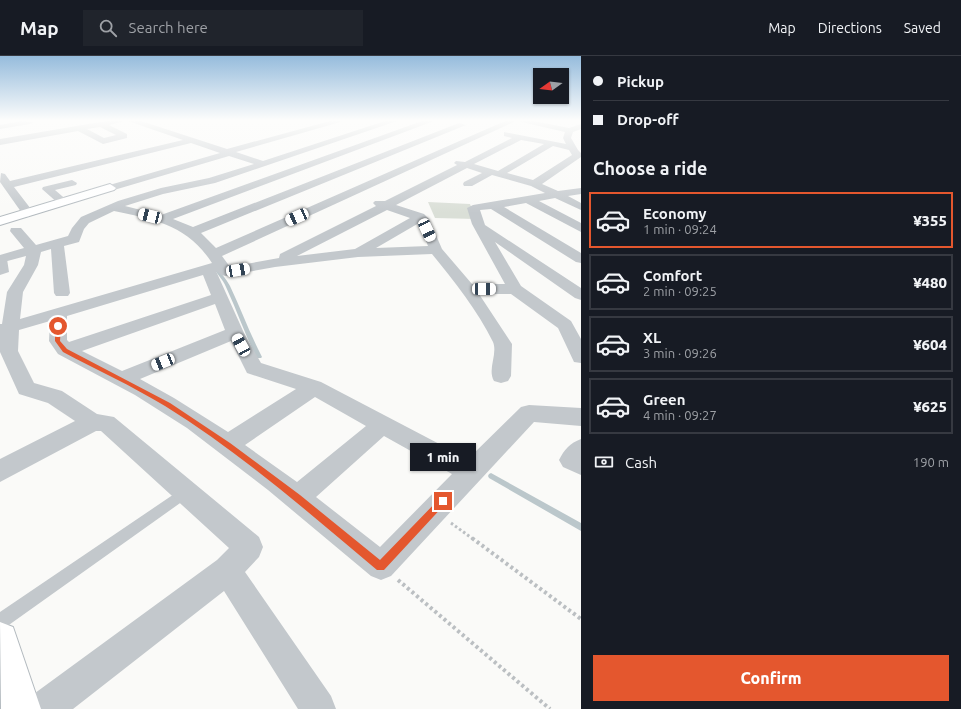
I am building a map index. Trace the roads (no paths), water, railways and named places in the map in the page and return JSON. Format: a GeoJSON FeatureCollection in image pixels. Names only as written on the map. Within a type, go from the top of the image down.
{"type":"FeatureCollection","features":[{"type":"Feature","properties":{"kind":"street"},"geometry":{"type":"LineString","coordinates":[[8,185],[146,151]]}},
{"type":"Feature","properties":{"kind":"street"},"geometry":{"type":"LineString","coordinates":[[1,258],[34,251],[74,239],[78,228],[85,220],[114,207],[162,191],[211,181],[302,151]]}},
{"type":"Feature","properties":{"kind":"street"},"geometry":{"type":"LineString","coordinates":[[162,219],[347,151]]}},
{"type":"Feature","properties":{"kind":"street"},"geometry":{"type":"LineString","coordinates":[[192,232],[393,151]]}},
{"type":"Feature","properties":{"kind":"street"},"geometry":{"type":"LineString","coordinates":[[415,151],[535,184],[581,207]]}},
{"type":"Feature","properties":{"kind":"street"},"geometry":{"type":"LineString","coordinates":[[5,329],[214,263],[351,193],[442,151]]}},
{"type":"Feature","properties":{"kind":"street"},"geometry":{"type":"LineString","coordinates":[[275,263],[385,205],[492,151]]}},
{"type":"Feature","properties":{"kind":"street"},"geometry":{"type":"LineString","coordinates":[[468,184],[495,173],[537,151]]}},
{"type":"Feature","properties":{"kind":"street"},"geometry":{"type":"LineString","coordinates":[[535,184],[578,155],[575,151]]}},
{"type":"Feature","properties":{"kind":"street"},"geometry":{"type":"LineString","coordinates":[[34,251],[8,226],[28,213],[231,152],[293,171],[420,217],[425,222],[436,250],[468,288],[503,344],[501,376]]}},
{"type":"Feature","properties":{"kind":"street"},"geometry":{"type":"LineString","coordinates":[[47,167],[57,173]]}},
{"type":"Feature","properties":{"kind":"street"},"geometry":{"type":"LineString","coordinates":[[552,172],[581,186]]}},
{"type":"Feature","properties":{"kind":"street"},"geometry":{"type":"LineString","coordinates":[[2,173],[8,185],[28,213]]}},
{"type":"Feature","properties":{"kind":"street"},"geometry":{"type":"LineString","coordinates":[[126,174],[137,180]]}},
{"type":"Feature","properties":{"kind":"street"},"geometry":{"type":"LineString","coordinates":[[36,178],[63,202]]}},
{"type":"Feature","properties":{"kind":"street"},"geometry":{"type":"LineString","coordinates":[[47,189],[84,180]]}},
{"type":"Feature","properties":{"kind":"street"},"geometry":{"type":"LineString","coordinates":[[581,191],[473,208],[478,224],[515,289],[565,326],[581,357]]}},
{"type":"Feature","properties":{"kind":"street"},"geometry":{"type":"LineString","coordinates":[[529,200],[581,228]]}},
{"type":"Feature","properties":{"kind":"street"},"geometry":{"type":"LineString","coordinates":[[493,205],[581,259]]}},
{"type":"Feature","properties":{"kind":"street"},"geometry":{"type":"LineString","coordinates":[[114,207],[162,219],[192,232],[214,263],[226,272],[275,263],[358,253],[436,250]]}},
{"type":"Feature","properties":{"kind":"street"},"geometry":{"type":"LineString","coordinates":[[358,253],[420,217]]}},
{"type":"Feature","properties":{"kind":"street"},"geometry":{"type":"LineString","coordinates":[[478,224],[581,295]]}},
{"type":"Feature","properties":{"kind":"street"},"geometry":{"type":"LineString","coordinates":[[57,245],[62,293]]}},
{"type":"Feature","properties":{"kind":"street"},"geometry":{"type":"LineString","coordinates":[[34,251],[31,265],[15,292],[5,329],[9,351],[26,389],[55,397],[93,422],[106,423],[249,547],[227,570],[44,709]]}},
{"type":"Feature","properties":{"kind":"street"},"geometry":{"type":"LineString","coordinates":[[214,263],[221,297],[235,334],[254,368],[314,387],[470,472]]}},
{"type":"Feature","properties":{"kind":"street"},"geometry":{"type":"LineString","coordinates":[[468,288],[515,289]]}},
{"type":"Feature","properties":{"kind":"street"},"geometry":{"type":"LineString","coordinates":[[65,350],[221,297]]}},
{"type":"Feature","properties":{"kind":"street"},"geometry":{"type":"LineString","coordinates":[[59,312],[58,341],[65,350],[167,404],[227,445],[298,497],[381,566],[470,472],[529,413],[581,417]]}},
{"type":"Feature","properties":{"kind":"street"},"geometry":{"type":"LineString","coordinates":[[121,379],[235,334]]}},
{"type":"Feature","properties":{"kind":"street"},"geometry":{"type":"LineString","coordinates":[[227,445],[314,387]]}},
{"type":"Feature","properties":{"kind":"street"},"geometry":{"type":"LineString","coordinates":[[0,471],[93,422]]}},
{"type":"Feature","properties":{"kind":"street"},"geometry":{"type":"LineString","coordinates":[[298,497],[382,425]]}},
{"type":"Feature","properties":{"kind":"street"},"geometry":{"type":"LineString","coordinates":[[581,449],[571,460],[581,465]]}},
{"type":"Feature","properties":{"kind":"street"},"geometry":{"type":"LineString","coordinates":[[227,570],[318,709]]}},
{"type":"Feature","properties":{"kind":"street"},"geometry":{"type":"LineString","coordinates":[[0,640],[21,709]]}},
{"type":"Feature","properties":{"kind":"lane"},"geometry":{"type":"LineString","coordinates":[[0,273],[5,272],[1,258]]}},
{"type":"Feature","properties":{"kind":"lane"},"geometry":{"type":"LineString","coordinates":[[0,621],[186,491]]}},
{"type":"Feature","properties":{"kind":"waterway"},"geometry":{"type":"LineString","coordinates":[[215,266],[228,286],[259,357]]}},
{"type":"Feature","properties":{"kind":"waterway"},"geometry":{"type":"LineString","coordinates":[[491,476],[581,527]]}}]}
